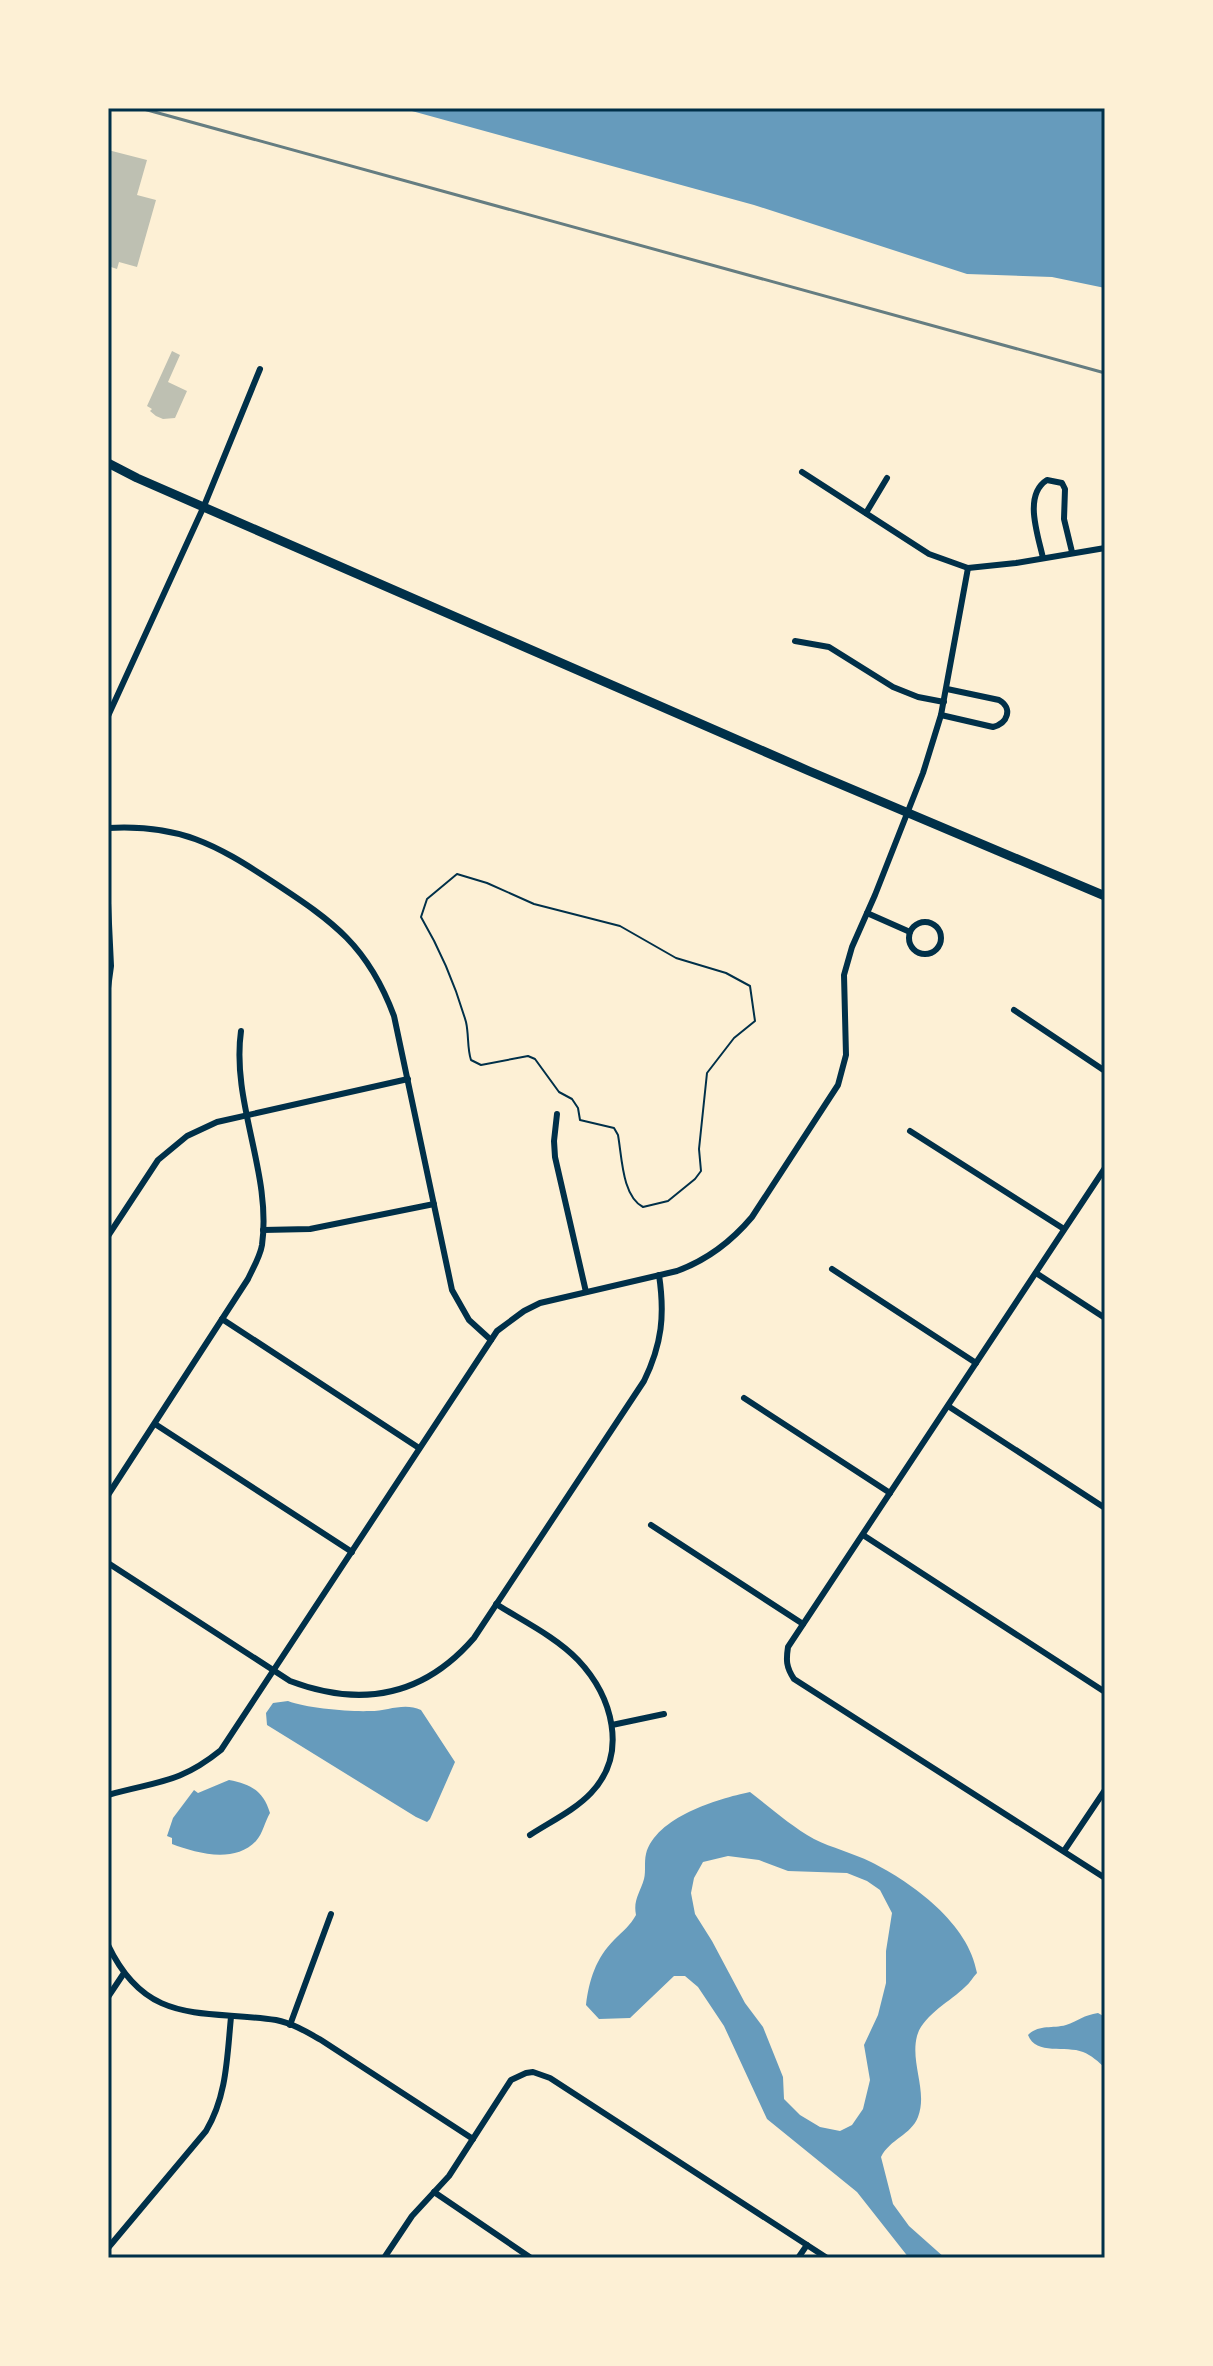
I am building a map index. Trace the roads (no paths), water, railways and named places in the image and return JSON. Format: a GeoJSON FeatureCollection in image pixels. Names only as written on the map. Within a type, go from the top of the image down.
{"type":"FeatureCollection","features":[{"type":"Feature","properties":{"kind":"main road"},"geometry":{"type":"LineString","coordinates":[[108,463],[809,771],[1105,896]]}},
{"type":"Feature","properties":{"kind":"street"},"geometry":{"type":"LineString","coordinates":[[108,716],[204,506],[260,369]]}},
{"type":"Feature","properties":{"kind":"street"},"geometry":{"type":"LineString","coordinates":[[802,472],[929,554],[968,568],[1105,548]]}},
{"type":"Feature","properties":{"kind":"street"},"geometry":{"type":"LineString","coordinates":[[866,513],[887,478]]}},
{"type":"Feature","properties":{"kind":"street"},"geometry":{"type":"LineString","coordinates":[[1043,558],[1034,518],[1036,492],[1039,485],[1047,480],[1062,483],[1065,489],[1064,519],[1072,552]]}},
{"type":"Feature","properties":{"kind":"street"},"geometry":{"type":"LineString","coordinates":[[108,1795],[176,1779],[198,1769],[221,1750],[497,1331],[540,1303],[696,1264],[740,1231],[752,1217],[838,1085],[846,1055],[844,975],[852,947],[908,811],[941,715],[968,568]]}},
{"type":"Feature","properties":{"kind":"street"},"geometry":{"type":"LineString","coordinates":[[795,641],[829,647],[893,687],[918,697],[944,702]]}},
{"type":"Feature","properties":{"kind":"street"},"geometry":{"type":"LineString","coordinates":[[941,715],[993,727],[1006,719],[1008,711],[1005,703],[999,700],[947,689]]}},
{"type":"Feature","properties":{"kind":"street"},"geometry":{"type":"LineString","coordinates":[[108,828],[157,828],[212,845],[305,903],[356,945],[384,989],[394,1016],[452,1290],[469,1320],[491,1340]]}},
{"type":"Feature","properties":{"kind":"street"},"geometry":{"type":"LineString","coordinates":[[108,903],[111,978],[108,988]]}},
{"type":"Feature","properties":{"kind":"street"},"geometry":{"type":"LineString","coordinates":[[867,913],[910,932]]}},
{"type":"Feature","properties":{"kind":"street"},"geometry":{"type":"LineString","coordinates":[[922,922],[932,924],[939,931],[938,946],[930,953],[920,953],[912,947],[910,932],[922,922]]}},
{"type":"Feature","properties":{"kind":"street"},"geometry":{"type":"LineString","coordinates":[[1014,1010],[1105,1071]]}},
{"type":"Feature","properties":{"kind":"street"},"geometry":{"type":"LineString","coordinates":[[108,1495],[222,1319],[255,1266],[262,1248],[261,1192],[237,1057],[241,1031]]}},
{"type":"Feature","properties":{"kind":"street"},"geometry":{"type":"LineString","coordinates":[[108,1236],[158,1160],[171,1147],[205,1127],[408,1079]]}},
{"type":"Feature","properties":{"kind":"street"},"geometry":{"type":"LineString","coordinates":[[557,1114],[555,1157],[586,1292]]}},
{"type":"Feature","properties":{"kind":"street"},"geometry":{"type":"LineString","coordinates":[[910,1131],[1064,1229]]}},
{"type":"Feature","properties":{"kind":"street"},"geometry":{"type":"LineString","coordinates":[[1105,1168],[788,1647],[787,1668],[794,1679],[1105,1878]]}},
{"type":"Feature","properties":{"kind":"street"},"geometry":{"type":"LineString","coordinates":[[263,1230],[310,1229],[434,1204]]}},
{"type":"Feature","properties":{"kind":"street"},"geometry":{"type":"LineString","coordinates":[[832,1269],[976,1363]]}},
{"type":"Feature","properties":{"kind":"street"},"geometry":{"type":"LineString","coordinates":[[1036,1273],[1105,1318]]}},
{"type":"Feature","properties":{"kind":"street"},"geometry":{"type":"LineString","coordinates":[[108,1563],[290,1681],[332,1695],[373,1695],[396,1691],[448,1664],[474,1638],[650,1368],[664,1306],[659,1275]]}},
{"type":"Feature","properties":{"kind":"street"},"geometry":{"type":"LineString","coordinates":[[222,1319],[419,1448]]}},
{"type":"Feature","properties":{"kind":"street"},"geometry":{"type":"LineString","coordinates":[[744,1398],[890,1493]]}},
{"type":"Feature","properties":{"kind":"street"},"geometry":{"type":"LineString","coordinates":[[948,1406],[1105,1508]]}},
{"type":"Feature","properties":{"kind":"street"},"geometry":{"type":"LineString","coordinates":[[155,1424],[352,1552]]}},
{"type":"Feature","properties":{"kind":"street"},"geometry":{"type":"LineString","coordinates":[[651,1525],[803,1624]]}},
{"type":"Feature","properties":{"kind":"street"},"geometry":{"type":"LineString","coordinates":[[863,1535],[1105,1692]]}},
{"type":"Feature","properties":{"kind":"street"},"geometry":{"type":"LineString","coordinates":[[496,1604],[576,1659],[601,1692],[612,1725],[613,1752],[600,1782],[584,1799],[530,1835]]}},
{"type":"Feature","properties":{"kind":"street"},"geometry":{"type":"LineString","coordinates":[[612,1725],[664,1714]]}},
{"type":"Feature","properties":{"kind":"street"},"geometry":{"type":"LineString","coordinates":[[1064,1851],[1105,1790]]}},
{"type":"Feature","properties":{"kind":"street"},"geometry":{"type":"LineString","coordinates":[[290,2025],[331,1914]]}},
{"type":"Feature","properties":{"kind":"street"},"geometry":{"type":"LineString","coordinates":[[108,1945],[124,1973],[147,1994],[168,2006],[198,2014],[278,2021],[290,2025],[321,2040],[473,2139]]}},
{"type":"Feature","properties":{"kind":"street"},"geometry":{"type":"LineString","coordinates":[[108,1997],[124,1973]]}},
{"type":"Feature","properties":{"kind":"street"},"geometry":{"type":"LineString","coordinates":[[108,2248],[214,2118],[222,2098],[231,2017]]}},
{"type":"Feature","properties":{"kind":"street"},"geometry":{"type":"LineString","coordinates":[[384,2258],[412,2216],[449,2176],[504,2088],[511,2080],[526,2073],[550,2078],[827,2258]]}},
{"type":"Feature","properties":{"kind":"street"},"geometry":{"type":"LineString","coordinates":[[434,2192],[531,2258]]}},
{"type":"Feature","properties":{"kind":"street"},"geometry":{"type":"LineString","coordinates":[[798,2258],[807,2245]]}},
{"type":"Feature","properties":{"kind":"water"},"geometry":{"type":"Polygon","coordinates":[[[401,108],[1105,108],[1105,288],[1052,277],[967,274],[754,205],[401,108]]]}},
{"type":"Feature","properties":{"kind":"water"},"geometry":{"type":"Polygon","coordinates":[[[288,1701],[340,1710],[408,1707],[421,1710],[455,1762],[430,1819],[427,1822],[416,1817],[267,1725],[266,1713],[273,1703],[288,1701]]]}},
{"type":"Feature","properties":{"kind":"water"},"geometry":{"type":"Polygon","coordinates":[[[229,1780],[255,1789],[267,1805],[270,1813],[256,1841],[247,1848],[226,1854],[192,1851],[172,1844],[172,1838],[167,1836],[173,1818],[194,1790],[198,1793],[229,1780]]]}},
{"type":"Feature","properties":{"kind":"water"},"geometry":{"type":"Polygon","coordinates":[[[750,1792],[814,1839],[871,1862],[904,1881],[951,1922],[972,1955],[977,1973],[920,2028],[915,2046],[921,2097],[918,2117],[881,2157],[893,2204],[909,2226],[945,2258],[909,2258],[857,2192],[767,2119],[724,2026],[698,1987],[685,1976],[674,1976],[630,2018],[599,2019],[586,2005],[591,1978],[598,1962],[636,1915],[635,1905],[644,1879],[646,1854],[652,1841],[662,1830],[689,1812],[750,1792]],[[728,1856],[703,1862],[694,1878],[691,1893],[695,1914],[745,2003],[763,2027],[783,2077],[784,2099],[800,2115],[820,2127],[840,2131],[852,2125],[863,2109],[870,2080],[864,2045],[878,2015],[886,1983],[886,1951],[892,1913],[880,1890],[847,1873],[788,1871],[759,1860],[728,1856]]]}},
{"type":"Feature","properties":{"kind":"water"},"geometry":{"type":"Polygon","coordinates":[[[1098,2013],[1105,2017],[1105,2068],[1083,2052],[1038,2046],[1028,2035],[1037,2029],[1066,2025],[1098,2013]]]}},
{"type":"Feature","properties":{"kind":"railway"},"geometry":{"type":"LineString","coordinates":[[140,108],[1105,373]]}}]}
